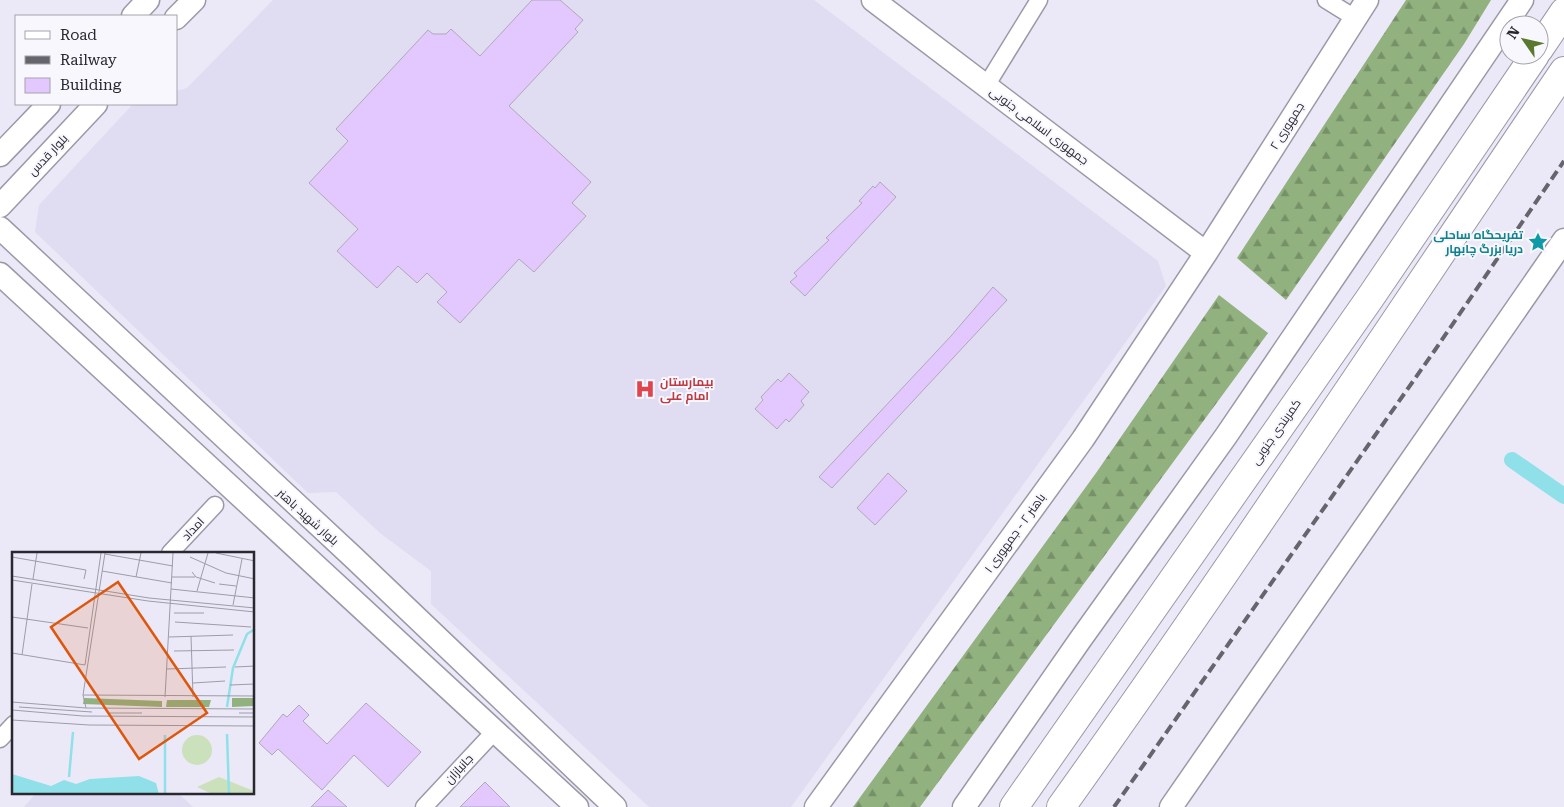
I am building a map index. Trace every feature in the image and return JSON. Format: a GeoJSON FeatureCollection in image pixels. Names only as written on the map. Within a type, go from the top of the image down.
{"type":"FeatureCollection","features":[{"type":"Feature","properties":{"kind":"highway"},"geometry":{"type":"LineString","coordinates":[[1549,34],[1564,12]]}},
{"type":"Feature","properties":{"kind":"highway","name":"کمربندی جنوبی"},"geometry":{"type":"LineString","coordinates":[[1014,807],[1370,298],[1528,65]]}},
{"type":"Feature","properties":{"kind":"highway"},"geometry":{"type":"LineString","coordinates":[[1061,807],[1156,674],[1310,450],[1564,71]]}},
{"type":"Feature","properties":{"kind":"main road"},"geometry":{"type":"LineString","coordinates":[[134,15],[148,0]]}},
{"type":"Feature","properties":{"kind":"main road"},"geometry":{"type":"LineString","coordinates":[[178,16],[194,0]]}},
{"type":"Feature","properties":{"kind":"main road","name":"جمهوری اسلامی جنوبی"},"geometry":{"type":"LineString","coordinates":[[873,0],[1206,253]]}},
{"type":"Feature","properties":{"kind":"main road"},"geometry":{"type":"LineString","coordinates":[[964,807],[1243,412],[1522,0]]}},
{"type":"Feature","properties":{"kind":"main road","name":"جمهوری ۲"},"geometry":{"type":"LineString","coordinates":[[1206,253],[1362,9]]}},
{"type":"Feature","properties":{"kind":"main road"},"geometry":{"type":"LineString","coordinates":[[0,155],[48,105]]}},
{"type":"Feature","properties":{"kind":"main road","name":"بلوار قدس"},"geometry":{"type":"LineString","coordinates":[[0,206],[95,105]]}},
{"type":"Feature","properties":{"kind":"main road","name":"بلوار شهید باهنر"},"geometry":{"type":"LineString","coordinates":[[0,228],[354,558],[615,807]]}},
{"type":"Feature","properties":{"kind":"main road"},"geometry":{"type":"LineString","coordinates":[[1171,807],[1564,240]]}},
{"type":"Feature","properties":{"kind":"main road","name":"باهنر ۲ - جمهوری ۱"},"geometry":{"type":"LineString","coordinates":[[816,807],[1083,439],[1206,253]]}},
{"type":"Feature","properties":{"kind":"main road"},"geometry":{"type":"LineString","coordinates":[[0,274],[577,807]]}},
{"type":"Feature","properties":{"kind":"street"},"geometry":{"type":"LineString","coordinates":[[986,86],[1039,0]]}},
{"type":"Feature","properties":{"kind":"street"},"geometry":{"type":"LineString","coordinates":[[1326,0],[1362,9]]}},
{"type":"Feature","properties":{"kind":"street","name":"امداد"},"geometry":{"type":"LineString","coordinates":[[171,552],[215,505]]}},
{"type":"Feature","properties":{"kind":"street"},"geometry":{"type":"LineString","coordinates":[[0,739],[12,726]]}},
{"type":"Feature","properties":{"kind":"street","name":"جانبازان"},"geometry":{"type":"LineString","coordinates":[[424,807],[494,732]]}},
{"type":"Feature","properties":{"kind":"shaded area","name":"بیمارستان امام علی"},"geometry":{"type":"Polygon","coordinates":[[[273,0],[814,0],[1158,261],[1166,286],[791,807],[649,807],[431,604],[431,571],[380,533],[336,492],[308,493],[35,232],[39,205],[132,105],[178,105],[178,90],[187,88],[273,0]]]}},
{"type":"Feature","properties":{"kind":"shaded area"},"geometry":{"type":"Polygon","coordinates":[[[35,794],[179,794],[193,807],[24,807],[35,794]]]}},
{"type":"Feature","properties":{"kind":"green space"},"geometry":{"type":"Polygon","coordinates":[[[1406,0],[1491,0],[1464,44],[1286,300],[1237,258],[1406,0]]]}},
{"type":"Feature","properties":{"kind":"green space"},"geometry":{"type":"Polygon","coordinates":[[[1219,295],[1268,333],[920,807],[853,807],[1096,473],[1219,295]]]}},
{"type":"Feature","properties":{"kind":"building"},"geometry":{"type":"Polygon","coordinates":[[[532,0],[560,0],[583,20],[575,29],[578,32],[509,106],[591,182],[572,203],[586,216],[534,272],[519,259],[460,323],[437,302],[447,292],[427,273],[417,283],[398,266],[377,288],[337,251],[358,229],[309,183],[348,141],[336,129],[428,30],[433,34],[446,34],[451,29],[480,56],[532,0]]]}},
{"type":"Feature","properties":{"kind":"building"},"geometry":{"type":"Polygon","coordinates":[[[880,182],[896,197],[805,296],[790,282],[797,276],[794,273],[829,240],[826,238],[862,203],[859,201],[873,186],[875,188],[880,182]]]}},
{"type":"Feature","properties":{"kind":"building"},"geometry":{"type":"Polygon","coordinates":[[[993,287],[1007,300],[832,488],[819,477],[951,336],[993,287]]]}},
{"type":"Feature","properties":{"kind":"building"},"geometry":{"type":"Polygon","coordinates":[[[789,373],[809,392],[801,401],[804,405],[789,422],[786,419],[777,429],[755,409],[763,400],[761,397],[778,379],[781,382],[789,373]]]}},
{"type":"Feature","properties":{"kind":"building"},"geometry":{"type":"Polygon","coordinates":[[[888,473],[907,491],[875,525],[857,508],[888,473]]]}},
{"type":"Feature","properties":{"kind":"building"},"geometry":{"type":"Polygon","coordinates":[[[366,703],[421,752],[388,787],[354,755],[322,790],[278,749],[272,755],[259,743],[283,714],[287,717],[299,705],[309,715],[303,721],[327,744],[366,703]]]}},
{"type":"Feature","properties":{"kind":"building"},"geometry":{"type":"Polygon","coordinates":[[[485,782],[510,807],[460,807],[485,782]]]}},
{"type":"Feature","properties":{"kind":"building"},"geometry":{"type":"Polygon","coordinates":[[[328,790],[347,807],[311,807],[328,790]]]}},
{"type":"Feature","properties":{"kind":"waterway"},"geometry":{"type":"LineString","coordinates":[[1512,460],[1564,496]]}},
{"type":"Feature","properties":{"kind":"railway"},"geometry":{"type":"LineString","coordinates":[[1114,807],[1435,350],[1564,161]]}},
{"type":"Feature","properties":{"kind":"place","name":"تفریحگاه ساحلی دریا بزرگ چابهار"},"geometry":{"type":"Point","coordinates":[1538,242]}},
{"type":"Feature","properties":{"kind":"place","name":"بیمارستان امام علی"},"geometry":{"type":"Point","coordinates":[645,389]}}]}
